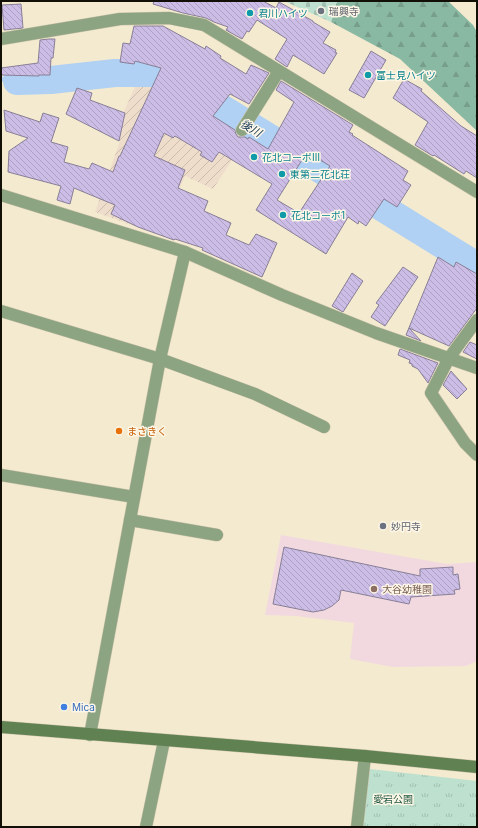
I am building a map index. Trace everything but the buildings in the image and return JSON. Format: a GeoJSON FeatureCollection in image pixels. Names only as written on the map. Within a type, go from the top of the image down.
{"type":"FeatureCollection","features":[{"type":"Feature","properties":{"kind":"street"},"geometry":{"type":"LineString","coordinates":[[1,39],[120,19],[169,18],[204,25],[477,192]]}},
{"type":"Feature","properties":{"kind":"street"},"geometry":{"type":"LineString","coordinates":[[242,130],[279,71]]}},
{"type":"Feature","properties":{"kind":"street"},"geometry":{"type":"LineString","coordinates":[[1,195],[185,252],[282,295],[376,333],[477,368]]}},
{"type":"Feature","properties":{"kind":"street"},"geometry":{"type":"LineString","coordinates":[[90,735],[160,359],[185,252]]}},
{"type":"Feature","properties":{"kind":"street"},"geometry":{"type":"LineString","coordinates":[[1,311],[160,359],[255,394],[324,427]]}},
{"type":"Feature","properties":{"kind":"street"},"geometry":{"type":"LineString","coordinates":[[477,320],[449,358],[431,393],[466,443],[477,455]]}},
{"type":"Feature","properties":{"kind":"street"},"geometry":{"type":"LineString","coordinates":[[1,475],[134,497]]}},
{"type":"Feature","properties":{"kind":"street"},"geometry":{"type":"LineString","coordinates":[[130,520],[217,535]]}},
{"type":"Feature","properties":{"kind":"street"},"geometry":{"type":"LineString","coordinates":[[1,728],[365,756],[477,767]]}},
{"type":"Feature","properties":{"kind":"street"},"geometry":{"type":"LineString","coordinates":[[146,827],[164,740]]}},
{"type":"Feature","properties":{"kind":"street"},"geometry":{"type":"LineString","coordinates":[[357,827],[365,756]]}},
{"type":"Feature","properties":{"kind":"shaded area"},"geometry":{"type":"Polygon","coordinates":[[[138,80],[168,85],[249,135],[213,189],[185,176],[172,206],[150,201],[134,226],[95,212],[120,141],[112,138],[138,80]]]}},
{"type":"Feature","properties":{"kind":"shaded area","name":"大谷幼稚園"},"geometry":{"type":"Polygon","coordinates":[[[281,535],[447,564],[477,562],[477,661],[466,666],[393,667],[350,659],[354,623],[296,616],[265,615],[281,535]]]}},
{"type":"Feature","properties":{"kind":"green space","name":"瑞興寺"},"geometry":{"type":"Polygon","coordinates":[[[284,1],[337,1],[331,22],[284,1]]]}},
{"type":"Feature","properties":{"kind":"green space"},"geometry":{"type":"Polygon","coordinates":[[[337,1],[448,1],[473,25],[477,32],[477,131],[400,59],[331,22],[337,1]]]}},
{"type":"Feature","properties":{"kind":"green space","name":"愛宕公園"},"geometry":{"type":"Polygon","coordinates":[[[370,769],[477,781],[477,827],[361,827],[370,769]]]}},
{"type":"Feature","properties":{"kind":"waterway","name":"後川"},"geometry":{"type":"LineString","coordinates":[[17,81],[51,80],[115,73],[153,73],[172,79],[477,266]]}},
{"type":"Feature","properties":{"kind":"waterway","name":"後川"},"geometry":{"type":"LineString","coordinates":[[1,79],[17,81]]}},
{"type":"Feature","properties":{"kind":"place","name":"瑞興寺"},"geometry":{"type":"Point","coordinates":[321,11]}},
{"type":"Feature","properties":{"kind":"place","name":"君川ハイツ"},"geometry":{"type":"Point","coordinates":[250,13]}},
{"type":"Feature","properties":{"kind":"place","name":"富士見ハイツ"},"geometry":{"type":"Point","coordinates":[368,75]}},
{"type":"Feature","properties":{"kind":"place","name":"花北コーポⅢ"},"geometry":{"type":"Point","coordinates":[254,157]}},
{"type":"Feature","properties":{"kind":"place","name":"東第二花北荘"},"geometry":{"type":"Point","coordinates":[282,174]}},
{"type":"Feature","properties":{"kind":"place","name":"花北コーポ1"},"geometry":{"type":"Point","coordinates":[283,215]}},
{"type":"Feature","properties":{"kind":"place","name":"まさきく"},"geometry":{"type":"Point","coordinates":[119,431]}},
{"type":"Feature","properties":{"kind":"place","name":"妙円寺"},"geometry":{"type":"Point","coordinates":[383,526]}},
{"type":"Feature","properties":{"kind":"place","name":"大谷幼稚園"},"geometry":{"type":"Point","coordinates":[374,589]}},
{"type":"Feature","properties":{"kind":"place","name":"Mica"},"geometry":{"type":"Point","coordinates":[64,707]}}]}
